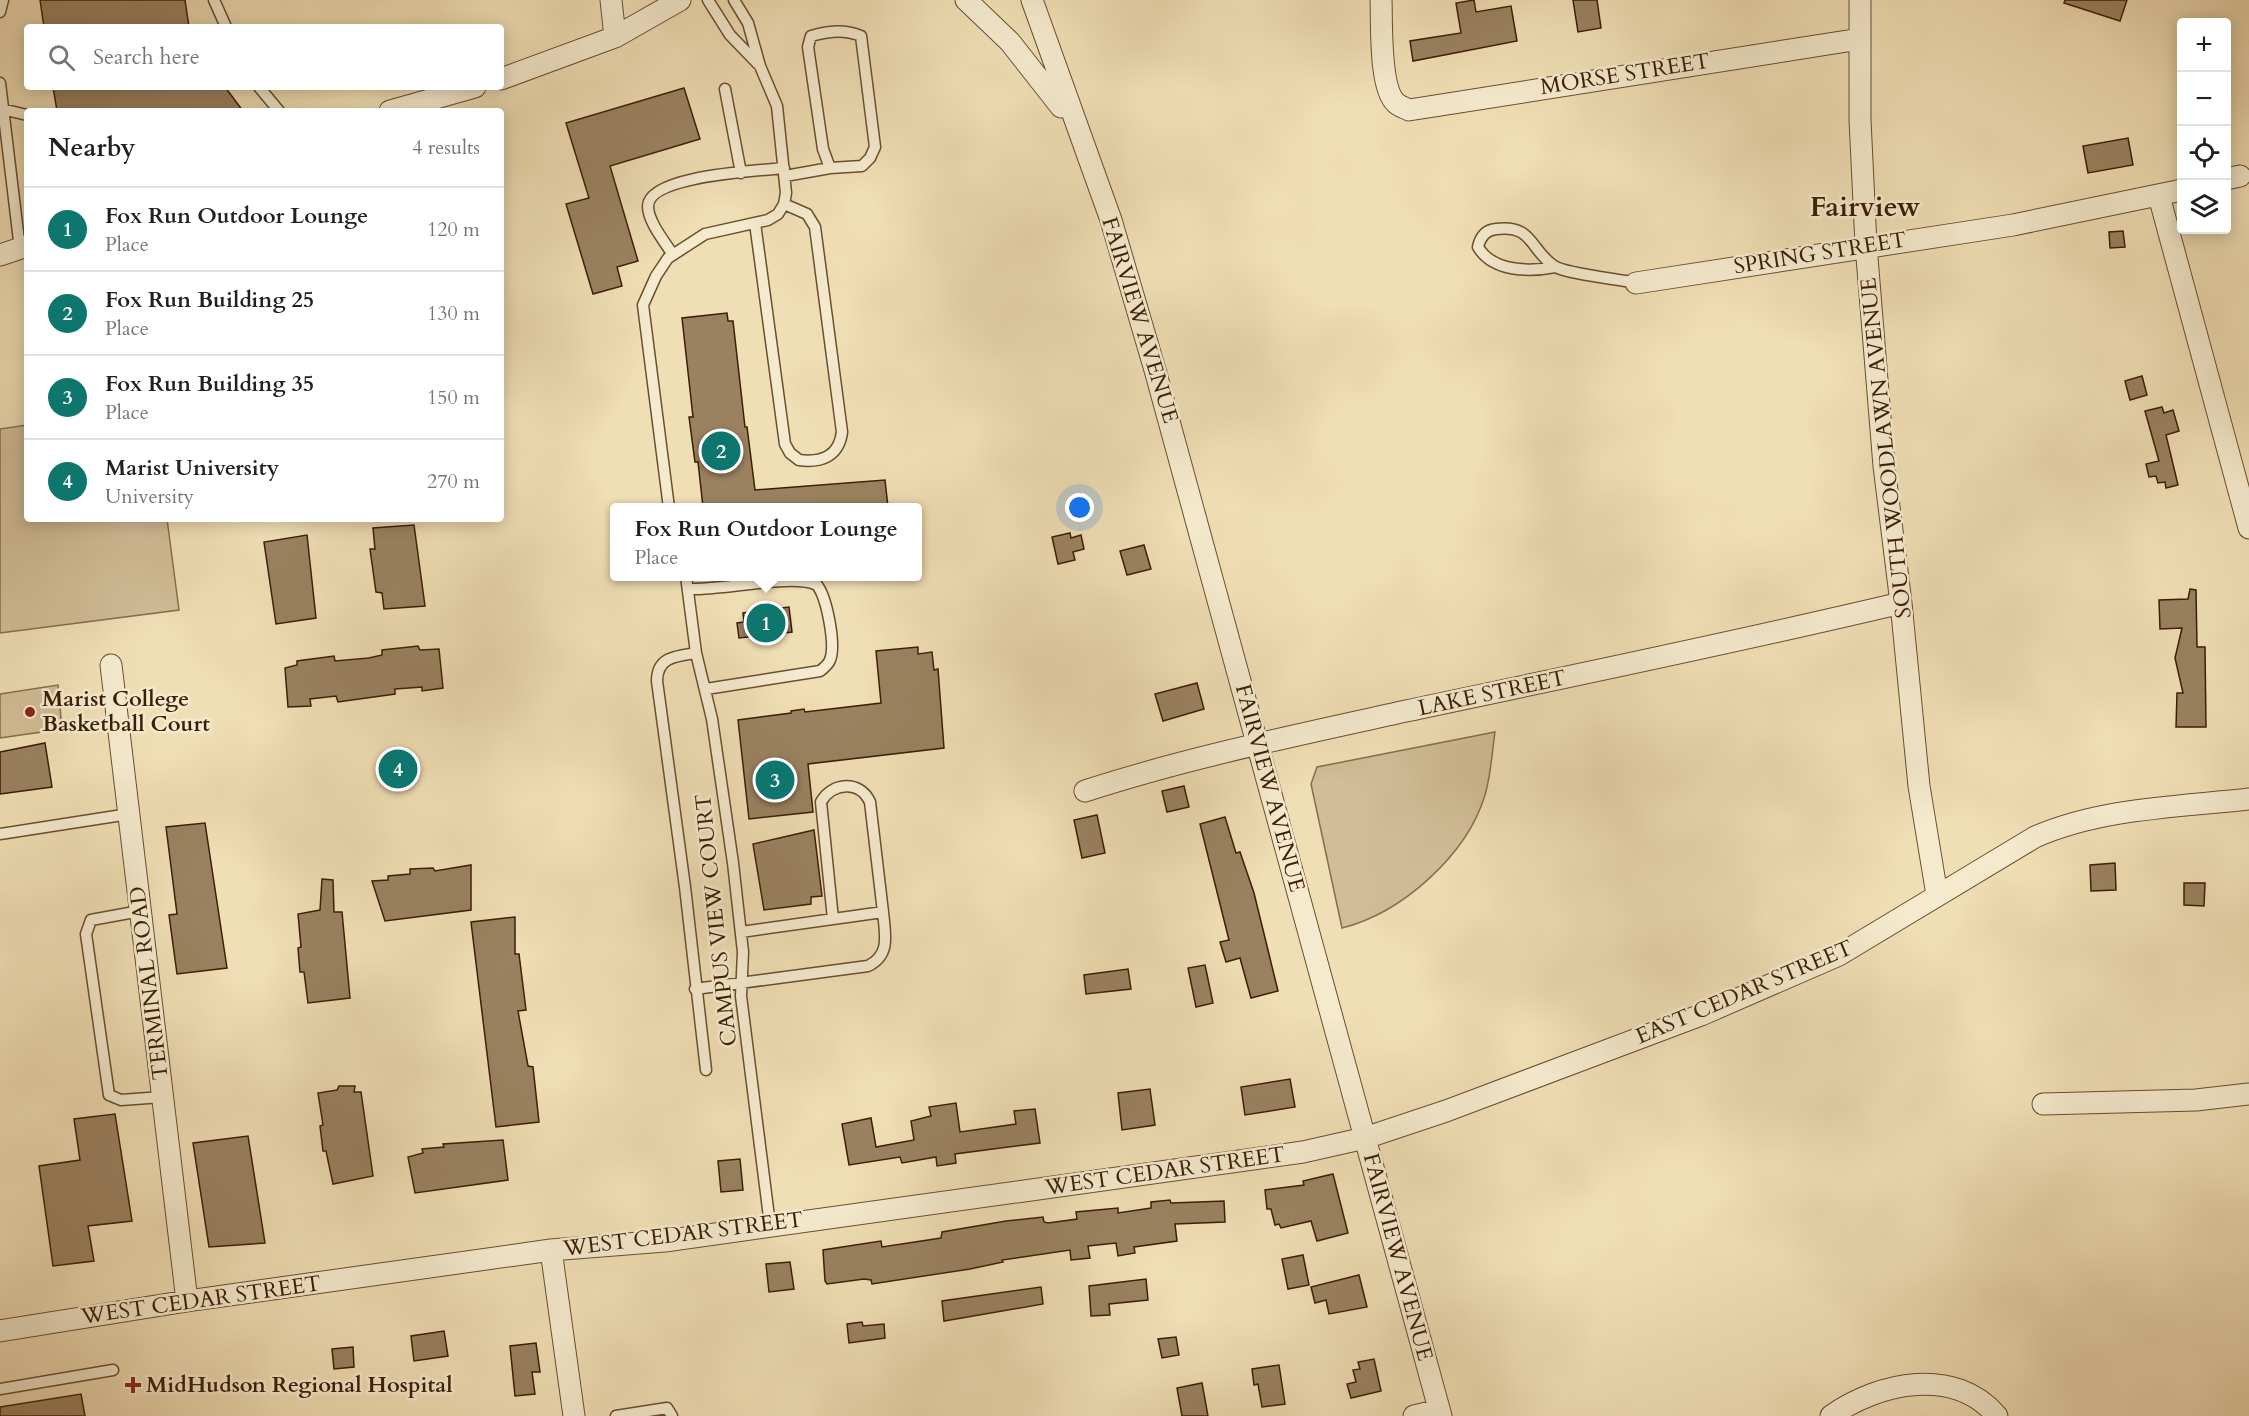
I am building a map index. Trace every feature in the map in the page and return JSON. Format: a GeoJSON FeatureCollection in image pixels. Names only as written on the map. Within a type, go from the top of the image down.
{"type":"FeatureCollection","features":[{"type":"Feature","properties":{"kind":"street"},"geometry":{"type":"LineString","coordinates":[[611,0],[615,37]]}},
{"type":"Feature","properties":{"kind":"street"},"geometry":{"type":"LineString","coordinates":[[504,78],[615,37],[680,0]]}},
{"type":"Feature","properties":{"kind":"street","name":"FAIRVIEW AVENUE"},"geometry":{"type":"LineString","coordinates":[[966,0],[1010,42],[1048,87],[1092,162]]}},
{"type":"Feature","properties":{"kind":"street","name":"FAIRVIEW AVENUE"},"geometry":{"type":"LineString","coordinates":[[1032,0],[1092,162],[1131,286],[1193,503],[1440,1413]]}},
{"type":"Feature","properties":{"kind":"street","name":"MORSE STREET"},"geometry":{"type":"LineString","coordinates":[[1381,0],[1383,61],[1388,89],[1394,100],[1408,110],[1860,39]]}},
{"type":"Feature","properties":{"kind":"street","name":"SOUTH WOODLAWN AVENUE"},"geometry":{"type":"LineString","coordinates":[[1860,0],[1866,245],[1884,466],[1902,603],[1919,786],[1937,895]]}},
{"type":"Feature","properties":{"kind":"street"},"geometry":{"type":"LineString","coordinates":[[400,108],[464,90]]}},
{"type":"Feature","properties":{"kind":"street","name":"SPRING STREET"},"geometry":{"type":"LineString","coordinates":[[1636,283],[1866,245],[2013,225],[2177,191]]}},
{"type":"Feature","properties":{"kind":"street"},"geometry":{"type":"LineString","coordinates":[[2159,196],[2249,528]]}},
{"type":"Feature","properties":{"kind":"street","name":"LAKE STREET"},"geometry":{"type":"LineString","coordinates":[[1085,791],[1148,771],[1258,744],[1902,603]]}},
{"type":"Feature","properties":{"kind":"street","name":"TERMINAL ROAD"},"geometry":{"type":"LineString","coordinates":[[111,665],[187,1301]]}},
{"type":"Feature","properties":{"kind":"street","name":"EAST CEDAR STREET"},"geometry":{"type":"LineString","coordinates":[[1365,1138],[1446,1111],[1701,1015],[1839,955],[2035,837],[2061,825],[2097,817],[2249,799]]}},
{"type":"Feature","properties":{"kind":"street"},"geometry":{"type":"LineString","coordinates":[[2043,1104],[2196,1100],[2249,1094]]}},
{"type":"Feature","properties":{"kind":"street","name":"WEST CEDAR STREET"},"geometry":{"type":"LineString","coordinates":[[0,1331],[187,1301],[551,1250],[665,1241],[1303,1152],[1365,1138]]}},
{"type":"Feature","properties":{"kind":"street"},"geometry":{"type":"LineString","coordinates":[[551,1250],[574,1416]]}},
{"type":"Feature","properties":{"kind":"street"},"geometry":{"type":"LineString","coordinates":[[1831,1416],[1892,1386],[1921,1383],[1955,1387],[1986,1403],[1997,1416]]}},
{"type":"Feature","properties":{"kind":"street"},"geometry":{"type":"LineString","coordinates":[[1414,1416],[1440,1413]]}},
{"type":"Feature","properties":{"kind":"lane"},"geometry":{"type":"LineString","coordinates":[[0,12],[3,0]]}},
{"type":"Feature","properties":{"kind":"lane"},"geometry":{"type":"LineString","coordinates":[[214,0],[225,24]]}},
{"type":"Feature","properties":{"kind":"lane"},"geometry":{"type":"LineString","coordinates":[[708,0],[730,34],[760,66]]}},
{"type":"Feature","properties":{"kind":"lane"},"geometry":{"type":"LineString","coordinates":[[668,503],[643,305],[656,276],[673,255],[705,234],[768,220],[778,214],[784,204],[784,172],[777,106],[760,66],[748,23],[734,0]]}},
{"type":"Feature","properties":{"kind":"lane"},"geometry":{"type":"LineString","coordinates":[[673,255],[651,218],[648,206],[651,195],[658,189],[683,181],[741,172],[784,172],[862,166],[870,158],[875,147],[861,36],[850,32],[830,31],[811,36],[808,47],[823,149],[830,168]]}},
{"type":"Feature","properties":{"kind":"lane"},"geometry":{"type":"LineString","coordinates":[[0,83],[16,250]]}},
{"type":"Feature","properties":{"kind":"lane"},"geometry":{"type":"LineString","coordinates":[[725,89],[741,172]]}},
{"type":"Feature","properties":{"kind":"lane"},"geometry":{"type":"LineString","coordinates":[[262,90],[276,108]]}},
{"type":"Feature","properties":{"kind":"lane"},"geometry":{"type":"LineString","coordinates":[[2,109],[24,114]]}},
{"type":"Feature","properties":{"kind":"lane"},"geometry":{"type":"LineString","coordinates":[[755,223],[785,444],[790,453],[799,460],[824,459],[835,452],[842,432],[815,227],[807,214],[784,204]]}},
{"type":"Feature","properties":{"kind":"lane"},"geometry":{"type":"LineString","coordinates":[[1555,267],[1529,236],[1509,227],[1491,229],[1480,237],[1478,247],[1485,259],[1521,270],[1555,267],[1636,283]]}},
{"type":"Feature","properties":{"kind":"lane","name":"CAMPUS VIEW COURT"},"geometry":{"type":"LineString","coordinates":[[687,581],[696,653],[712,719],[741,932],[743,983],[741,996],[770,1225]]}},
{"type":"Feature","properties":{"kind":"lane"},"geometry":{"type":"LineString","coordinates":[[688,589],[709,590],[783,581]]}},
{"type":"Feature","properties":{"kind":"lane"},"geometry":{"type":"LineString","coordinates":[[706,689],[820,671],[826,666],[831,652],[826,602],[817,585],[806,581]]}},
{"type":"Feature","properties":{"kind":"lane"},"geometry":{"type":"LineString","coordinates":[[696,653],[665,660],[659,666],[657,681],[685,887],[706,1070]]}},
{"type":"Feature","properties":{"kind":"lane"},"geometry":{"type":"LineString","coordinates":[[695,989],[868,966],[877,962],[886,947],[870,802],[867,794],[842,786],[833,788],[821,802],[833,919]]}},
{"type":"Feature","properties":{"kind":"lane"},"geometry":{"type":"LineString","coordinates":[[0,834],[129,814]]}},
{"type":"Feature","properties":{"kind":"lane"},"geometry":{"type":"LineString","coordinates":[[140,911],[98,917],[87,926],[86,934],[109,1095],[121,1100],[162,1097]]}},
{"type":"Feature","properties":{"kind":"lane"},"geometry":{"type":"LineString","coordinates":[[741,932],[883,912]]}},
{"type":"Feature","properties":{"kind":"lane"},"geometry":{"type":"LineString","coordinates":[[0,1389],[113,1370]]}},
{"type":"Feature","properties":{"kind":"lane"},"geometry":{"type":"LineString","coordinates":[[616,1416],[667,1408],[672,1416]]}},
{"type":"Feature","properties":{"kind":"shaded area"},"geometry":{"type":"Polygon","coordinates":[[[24,425],[24,522],[167,522],[179,610],[0,633],[0,429],[24,425]]]}},
{"type":"Feature","properties":{"kind":"shaded area","name":"Marist College Basketball Court"},"geometry":{"type":"Polygon","coordinates":[[[58,685],[62,729],[0,738],[0,694],[58,685]]]}},
{"type":"Feature","properties":{"kind":"shaded area"},"geometry":{"type":"Polygon","coordinates":[[[1495,732],[1485,795],[1464,839],[1448,859],[1409,895],[1365,920],[1342,928],[1311,784],[1317,767],[1495,732]]]}},
{"type":"Feature","properties":{"kind":"building"},"geometry":{"type":"Polygon","coordinates":[[[40,0],[185,0],[189,24],[44,24],[40,0]]]}},
{"type":"Feature","properties":{"kind":"building"},"geometry":{"type":"Polygon","coordinates":[[[1474,0],[1476,12],[1511,6],[1517,41],[1413,61],[1410,41],[1461,33],[1456,3],[1474,0]]]}},
{"type":"Feature","properties":{"kind":"building"},"geometry":{"type":"Polygon","coordinates":[[[1573,0],[1597,0],[1601,28],[1578,32],[1573,0]]]}},
{"type":"Feature","properties":{"kind":"building"},"geometry":{"type":"Polygon","coordinates":[[[2065,0],[2127,0],[2120,21],[2064,3],[2065,0]]]}},
{"type":"Feature","properties":{"kind":"building"},"geometry":{"type":"Polygon","coordinates":[[[684,88],[700,139],[610,166],[638,261],[617,267],[622,286],[593,294],[566,204],[589,198],[566,123],[684,88]]]}},
{"type":"Feature","properties":{"kind":"building"},"geometry":{"type":"Polygon","coordinates":[[[54,90],[227,90],[241,108],[56,108],[54,90]]]}},
{"type":"Feature","properties":{"kind":"building"},"geometry":{"type":"Polygon","coordinates":[[[2128,138],[2133,165],[2088,173],[2083,146],[2128,138]]]}},
{"type":"Feature","properties":{"kind":"building"},"geometry":{"type":"Polygon","coordinates":[[[2123,231],[2125,247],[2110,248],[2109,232],[2123,231]]]}},
{"type":"Feature","properties":{"kind":"building"},"geometry":{"type":"Polygon","coordinates":[[[727,313],[728,321],[733,321],[755,490],[885,480],[888,503],[703,503],[698,462],[695,462],[689,417],[693,417],[682,318],[727,313]]]}},
{"type":"Feature","properties":{"kind":"building"},"geometry":{"type":"Polygon","coordinates":[[[2142,376],[2147,395],[2130,400],[2125,381],[2142,376]]]}},
{"type":"Feature","properties":{"kind":"building"},"geometry":{"type":"Polygon","coordinates":[[[2162,407],[2164,413],[2173,410],[2179,431],[2166,435],[2178,485],[2166,488],[2165,482],[2158,483],[2156,476],[2149,477],[2146,464],[2159,461],[2145,411],[2162,407]]]}},
{"type":"Feature","properties":{"kind":"building"},"geometry":{"type":"Polygon","coordinates":[[[414,525],[425,606],[384,609],[382,593],[376,592],[370,549],[375,549],[373,528],[414,525]]]}},
{"type":"Feature","properties":{"kind":"building"},"geometry":{"type":"Polygon","coordinates":[[[1070,533],[1071,538],[1081,535],[1084,549],[1073,552],[1075,560],[1058,564],[1052,537],[1070,533]]]}},
{"type":"Feature","properties":{"kind":"building"},"geometry":{"type":"Polygon","coordinates":[[[307,535],[316,618],[276,624],[264,542],[307,535]]]}},
{"type":"Feature","properties":{"kind":"building"},"geometry":{"type":"Polygon","coordinates":[[[1144,545],[1151,569],[1127,575],[1120,551],[1144,545]]]}},
{"type":"Feature","properties":{"kind":"building"},"geometry":{"type":"Polygon","coordinates":[[[2190,589],[2196,590],[2197,647],[2205,647],[2206,727],[2176,727],[2177,693],[2183,693],[2175,658],[2182,628],[2160,629],[2159,600],[2188,599],[2190,589]]]}},
{"type":"Feature","properties":{"kind":"building"},"geometry":{"type":"Polygon","coordinates":[[[789,607],[792,632],[739,638],[737,623],[744,622],[743,613],[789,607]]]}},
{"type":"Feature","properties":{"kind":"building"},"geometry":{"type":"Polygon","coordinates":[[[418,646],[420,650],[439,649],[443,688],[422,691],[422,687],[395,689],[395,694],[338,702],[336,696],[310,699],[311,706],[288,707],[285,668],[297,665],[297,661],[334,656],[335,661],[369,658],[382,655],[382,650],[418,646]]]}},
{"type":"Feature","properties":{"kind":"building"},"geometry":{"type":"Polygon","coordinates":[[[918,647],[918,654],[932,652],[934,670],[938,669],[944,748],[808,764],[813,812],[749,819],[738,720],[791,713],[791,711],[804,709],[805,712],[881,703],[876,651],[918,647]]]}},
{"type":"Feature","properties":{"kind":"building"},"geometry":{"type":"Polygon","coordinates":[[[1197,683],[1204,709],[1163,721],[1155,694],[1197,683]]]}},
{"type":"Feature","properties":{"kind":"building"},"geometry":{"type":"Polygon","coordinates":[[[45,743],[52,787],[0,794],[0,752],[45,743]]]}},
{"type":"Feature","properties":{"kind":"building"},"geometry":{"type":"Polygon","coordinates":[[[1184,786],[1189,807],[1167,812],[1162,791],[1184,786]]]}},
{"type":"Feature","properties":{"kind":"building"},"geometry":{"type":"Polygon","coordinates":[[[1097,815],[1105,853],[1082,858],[1074,820],[1097,815]]]}},
{"type":"Feature","properties":{"kind":"building"},"geometry":{"type":"Polygon","coordinates":[[[1225,817],[1236,853],[1240,852],[1254,893],[1278,991],[1251,998],[1240,958],[1226,962],[1220,942],[1229,940],[1200,824],[1225,817]]]}},
{"type":"Feature","properties":{"kind":"building"},"geometry":{"type":"Polygon","coordinates":[[[205,823],[227,968],[177,974],[169,915],[177,914],[166,827],[205,823]]]}},
{"type":"Feature","properties":{"kind":"building"},"geometry":{"type":"Polygon","coordinates":[[[814,830],[822,896],[811,897],[811,904],[764,910],[753,844],[814,830]]]}},
{"type":"Feature","properties":{"kind":"building"},"geometry":{"type":"Polygon","coordinates":[[[2115,863],[2116,890],[2091,891],[2090,865],[2115,863]]]}},
{"type":"Feature","properties":{"kind":"building"},"geometry":{"type":"Polygon","coordinates":[[[471,865],[471,910],[385,921],[372,881],[388,880],[388,876],[410,874],[410,869],[433,868],[435,871],[471,865]]]}},
{"type":"Feature","properties":{"kind":"building"},"geometry":{"type":"Polygon","coordinates":[[[322,879],[333,880],[334,912],[342,912],[350,998],[308,1003],[304,972],[300,972],[298,948],[301,947],[298,914],[320,910],[322,879]]]}},
{"type":"Feature","properties":{"kind":"building"},"geometry":{"type":"Polygon","coordinates":[[[2184,883],[2205,883],[2204,906],[2184,905],[2184,883]]]}},
{"type":"Feature","properties":{"kind":"building"},"geometry":{"type":"Polygon","coordinates":[[[515,917],[515,954],[519,954],[526,1010],[518,1011],[528,1066],[533,1067],[539,1122],[496,1127],[471,922],[515,917]]]}},
{"type":"Feature","properties":{"kind":"building"},"geometry":{"type":"Polygon","coordinates":[[[1205,965],[1213,1003],[1196,1007],[1188,968],[1205,965]]]}},
{"type":"Feature","properties":{"kind":"building"},"geometry":{"type":"Polygon","coordinates":[[[1128,969],[1131,989],[1086,994],[1084,975],[1128,969]]]}},
{"type":"Feature","properties":{"kind":"building"},"geometry":{"type":"Polygon","coordinates":[[[1290,1079],[1295,1107],[1245,1115],[1241,1087],[1290,1079]]]}},
{"type":"Feature","properties":{"kind":"building"},"geometry":{"type":"Polygon","coordinates":[[[339,1086],[355,1086],[354,1092],[361,1092],[373,1176],[333,1184],[326,1151],[323,1151],[320,1126],[323,1125],[318,1093],[337,1090],[339,1086]]]}},
{"type":"Feature","properties":{"kind":"building"},"geometry":{"type":"Polygon","coordinates":[[[1150,1089],[1155,1125],[1122,1130],[1118,1093],[1150,1089]]]}},
{"type":"Feature","properties":{"kind":"building"},"geometry":{"type":"Polygon","coordinates":[[[956,1103],[960,1132],[1016,1124],[1014,1111],[1035,1109],[1040,1143],[955,1154],[956,1163],[937,1166],[936,1157],[902,1163],[900,1157],[849,1165],[842,1124],[871,1118],[876,1147],[914,1140],[911,1121],[931,1116],[929,1107],[956,1103]]]}},
{"type":"Feature","properties":{"kind":"building"},"geometry":{"type":"Polygon","coordinates":[[[115,1114],[132,1221],[88,1226],[94,1261],[53,1266],[39,1166],[80,1160],[74,1119],[115,1114]]]}},
{"type":"Feature","properties":{"kind":"building"},"geometry":{"type":"Polygon","coordinates":[[[248,1136],[265,1243],[209,1247],[193,1143],[248,1136]]]}},
{"type":"Feature","properties":{"kind":"building"},"geometry":{"type":"Polygon","coordinates":[[[503,1140],[508,1180],[415,1193],[408,1157],[423,1153],[422,1149],[444,1147],[443,1144],[503,1140]]]}},
{"type":"Feature","properties":{"kind":"building"},"geometry":{"type":"Polygon","coordinates":[[[740,1159],[743,1190],[721,1192],[718,1161],[740,1159]]]}},
{"type":"Feature","properties":{"kind":"building"},"geometry":{"type":"Polygon","coordinates":[[[1333,1174],[1348,1233],[1317,1241],[1311,1221],[1281,1228],[1279,1224],[1275,1225],[1271,1209],[1267,1209],[1265,1190],[1304,1185],[1303,1181],[1333,1174]]]}},
{"type":"Feature","properties":{"kind":"building"},"geometry":{"type":"Polygon","coordinates":[[[1170,1200],[1171,1203],[1224,1201],[1225,1222],[1175,1224],[1177,1241],[1134,1247],[1135,1253],[1118,1256],[1116,1243],[1088,1246],[1090,1258],[1071,1260],[1070,1250],[1002,1260],[1003,1262],[970,1269],[872,1284],[871,1280],[864,1279],[827,1284],[825,1281],[823,1250],[881,1241],[882,1247],[941,1238],[942,1232],[1006,1221],[1043,1217],[1044,1222],[1048,1223],[1077,1219],[1076,1212],[1118,1208],[1118,1213],[1151,1208],[1151,1202],[1170,1200]]]}},
{"type":"Feature","properties":{"kind":"building"},"geometry":{"type":"Polygon","coordinates":[[[1303,1255],[1309,1285],[1288,1289],[1282,1259],[1303,1255]]]}},
{"type":"Feature","properties":{"kind":"building"},"geometry":{"type":"Polygon","coordinates":[[[790,1262],[794,1289],[769,1292],[766,1264],[790,1262]]]}},
{"type":"Feature","properties":{"kind":"building"},"geometry":{"type":"Polygon","coordinates":[[[1359,1275],[1367,1307],[1329,1314],[1326,1300],[1315,1303],[1311,1287],[1359,1275]]]}},
{"type":"Feature","properties":{"kind":"building"},"geometry":{"type":"Polygon","coordinates":[[[1146,1279],[1148,1300],[1109,1304],[1110,1315],[1091,1316],[1089,1286],[1146,1279]]]}},
{"type":"Feature","properties":{"kind":"building"},"geometry":{"type":"Polygon","coordinates":[[[1041,1287],[1043,1304],[944,1321],[942,1301],[1041,1287]]]}},
{"type":"Feature","properties":{"kind":"building"},"geometry":{"type":"Polygon","coordinates":[[[862,1322],[863,1326],[884,1324],[885,1338],[849,1343],[847,1324],[862,1322]]]}},
{"type":"Feature","properties":{"kind":"building"},"geometry":{"type":"Polygon","coordinates":[[[444,1331],[448,1356],[414,1361],[411,1336],[444,1331]]]}},
{"type":"Feature","properties":{"kind":"building"},"geometry":{"type":"Polygon","coordinates":[[[1176,1337],[1179,1355],[1162,1358],[1158,1339],[1176,1337]]]}},
{"type":"Feature","properties":{"kind":"building"},"geometry":{"type":"Polygon","coordinates":[[[536,1343],[540,1372],[532,1372],[535,1394],[515,1396],[510,1346],[536,1343]]]}},
{"type":"Feature","properties":{"kind":"building"},"geometry":{"type":"Polygon","coordinates":[[[353,1347],[354,1367],[334,1369],[332,1349],[353,1347]]]}},
{"type":"Feature","properties":{"kind":"building"},"geometry":{"type":"Polygon","coordinates":[[[1374,1359],[1381,1391],[1351,1398],[1347,1384],[1356,1382],[1353,1370],[1360,1369],[1358,1362],[1374,1359]]]}},
{"type":"Feature","properties":{"kind":"building"},"geometry":{"type":"Polygon","coordinates":[[[1279,1365],[1285,1404],[1262,1407],[1258,1384],[1254,1385],[1252,1369],[1279,1365]]]}},
{"type":"Feature","properties":{"kind":"building"},"geometry":{"type":"Polygon","coordinates":[[[1202,1383],[1208,1416],[1182,1416],[1177,1388],[1202,1383]]]}},
{"type":"Feature","properties":{"kind":"building"},"geometry":{"type":"Polygon","coordinates":[[[81,1394],[85,1416],[0,1416],[0,1407],[81,1394]]]}},
{"type":"Feature","properties":{"kind":"place","name":"Fox Run Building 25"},"geometry":{"type":"Point","coordinates":[721,451]}},
{"type":"Feature","properties":{"kind":"place","name":"Fox Run Outdoor Lounge"},"geometry":{"type":"Point","coordinates":[766,623]}},
{"type":"Feature","properties":{"kind":"place","name":"Marist College Basketball Court"},"geometry":{"type":"Point","coordinates":[30,712]}},
{"type":"Feature","properties":{"kind":"place","name":"Marist University"},"geometry":{"type":"Point","coordinates":[398,769]}},
{"type":"Feature","properties":{"kind":"place","name":"Fox Run Building 35"},"geometry":{"type":"Point","coordinates":[775,780]}},
{"type":"Feature","properties":{"kind":"place","name":"MidHudson Regional Hospital"},"geometry":{"type":"Point","coordinates":[133,1385]}},
{"type":"Feature","properties":{"kind":"district","name":"Fairview"},"geometry":{"type":"Point","coordinates":[1865,207]}}]}
